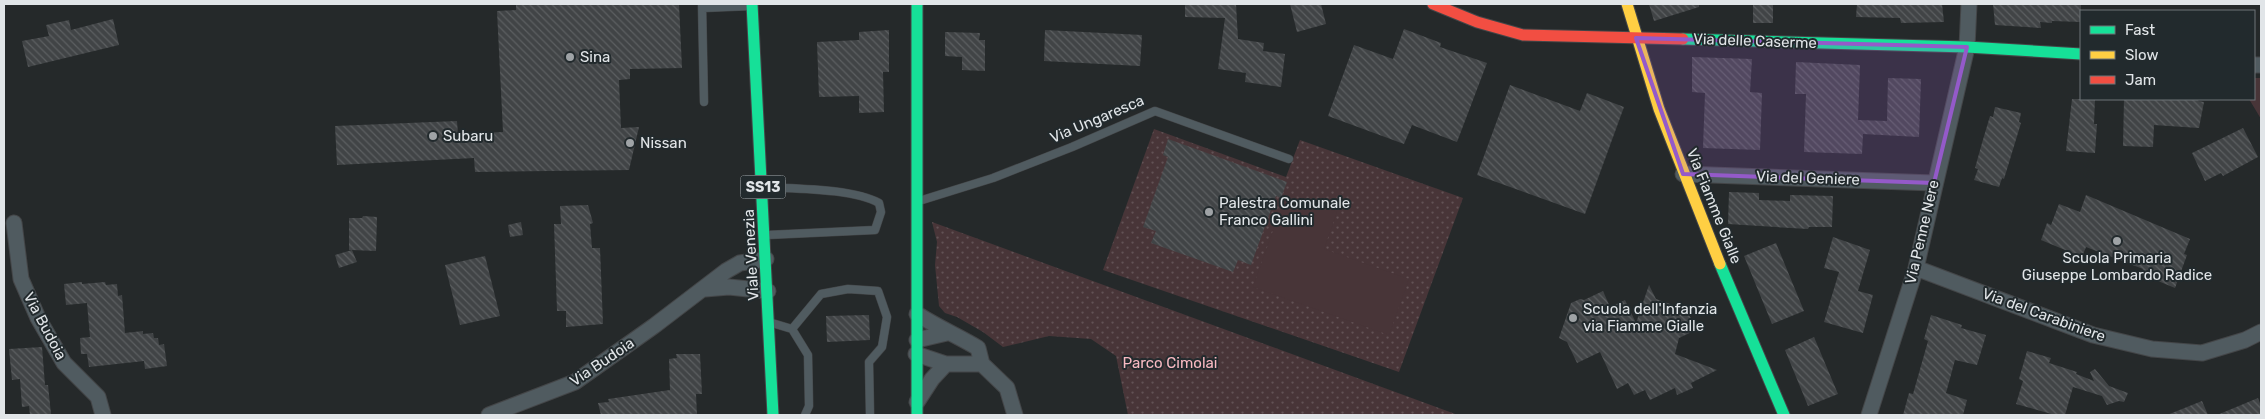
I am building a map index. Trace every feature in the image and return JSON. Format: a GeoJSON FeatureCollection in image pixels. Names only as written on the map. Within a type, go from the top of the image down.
{"type":"FeatureCollection","features":[{"type":"Feature","properties":{"kind":"street"},"geometry":{"type":"LineString","coordinates":[[916,4],[917,408]]}},
{"type":"Feature","properties":{"kind":"street","name":"Via delle Caserme"},"geometry":{"type":"LineString","coordinates":[[1434,4],[1477,22],[1523,35],[1967,46],[2080,54]]}},
{"type":"Feature","properties":{"kind":"street","name":"Via Fiamme Gialle"},"geometry":{"type":"LineString","coordinates":[[1627,4],[1636,38],[1683,174],[1784,415]]}},
{"type":"Feature","properties":{"kind":"street","name":"Via Penne Nere"},"geometry":{"type":"LineString","coordinates":[[1869,415],[1916,268],[1967,46],[1969,4]]}},
{"type":"Feature","properties":{"kind":"street","name":"Viale Venezia"},"geometry":{"type":"LineString","coordinates":[[753,5],[773,415]]}},
{"type":"Feature","properties":{"kind":"street","name":"Via del Geniere"},"geometry":{"type":"LineString","coordinates":[[1683,174],[1934,183]]}},
{"type":"Feature","properties":{"kind":"street","name":"Via Budoia"},"geometry":{"type":"LineString","coordinates":[[14,223],[21,279],[38,318],[64,363],[98,397],[103,415]]}},
{"type":"Feature","properties":{"kind":"street","name":"Via Budoia"},"geometry":{"type":"LineString","coordinates":[[489,415],[574,382],[705,289],[726,271],[740,263],[766,259]]}},
{"type":"Feature","properties":{"kind":"street","name":"Via del Carabiniere"},"geometry":{"type":"LineString","coordinates":[[1916,268],[2093,335],[2152,349],[2202,353],[2245,340],[2261,332]]}},
{"type":"Feature","properties":{"kind":"street"},"geometry":{"type":"LineString","coordinates":[[705,289],[729,287],[768,291]]}},
{"type":"Feature","properties":{"kind":"street"},"geometry":{"type":"LineString","coordinates":[[917,314],[947,333],[978,348],[982,364],[1007,388],[1015,415]]}},
{"type":"Feature","properties":{"kind":"street"},"geometry":{"type":"LineString","coordinates":[[916,347],[947,333]]}},
{"type":"Feature","properties":{"kind":"street"},"geometry":{"type":"LineString","coordinates":[[916,347],[946,364],[982,364]]}},
{"type":"Feature","properties":{"kind":"street"},"geometry":{"type":"LineString","coordinates":[[917,408],[932,378],[946,364]]}},
{"type":"Feature","properties":{"kind":"lane"},"geometry":{"type":"LineString","coordinates":[[704,102],[703,6],[753,5]]}},
{"type":"Feature","properties":{"kind":"lane","name":"Via Ungaresca"},"geometry":{"type":"LineString","coordinates":[[917,201],[993,178],[1072,147],[1155,110],[1289,159]]}},
{"type":"Feature","properties":{"kind":"lane"},"geometry":{"type":"LineString","coordinates":[[763,187],[825,190],[871,199],[879,203],[881,212],[875,230],[765,235]]}},
{"type":"Feature","properties":{"kind":"lane"},"geometry":{"type":"LineString","coordinates":[[792,329],[821,294],[848,289],[878,291],[887,317],[882,346],[869,362],[870,415]]}},
{"type":"Feature","properties":{"kind":"lane"},"geometry":{"type":"LineString","coordinates":[[769,323],[792,329],[808,356],[809,406],[805,415]]}},
{"type":"Feature","properties":{"kind":"highlighted area"},"geometry":{"type":"Polygon","coordinates":[[[1636,38],[1967,47],[1934,183],[1683,174],[1636,38]]]}},
{"type":"Feature","properties":{"kind":"green space"},"geometry":{"type":"Polygon","coordinates":[[[2255,78],[2261,78],[2261,119],[2250,100],[2255,100],[2255,78]]]}},
{"type":"Feature","properties":{"kind":"green space"},"geometry":{"type":"Polygon","coordinates":[[[1154,129],[1286,177],[1300,140],[1463,198],[1399,372],[1103,270],[1154,129]]]}},
{"type":"Feature","properties":{"kind":"green space"},"geometry":{"type":"Polygon","coordinates":[[[1286,194],[1337,212],[1324,249],[1409,279],[1389,335],[1253,287],[1286,194]]]}},
{"type":"Feature","properties":{"kind":"green space","name":"Parco Cimolai"},"geometry":{"type":"Polygon","coordinates":[[[932,222],[1458,415],[1128,415],[1116,356],[1091,339],[1049,336],[1003,347],[983,332],[957,317],[945,313],[939,306],[935,265],[937,242],[932,222]]]}},
{"type":"Feature","properties":{"kind":"building"},"geometry":{"type":"Polygon","coordinates":[[[516,4],[679,4],[682,68],[630,69],[630,79],[619,80],[621,128],[639,127],[629,170],[475,172],[474,158],[337,165],[335,126],[457,121],[458,134],[503,132],[497,11],[516,10],[516,4]]]}},
{"type":"Feature","properties":{"kind":"building"},"geometry":{"type":"Polygon","coordinates":[[[1185,4],[1236,4],[1238,39],[1264,43],[1263,51],[1285,54],[1281,87],[1245,82],[1246,73],[1218,69],[1225,18],[1185,17],[1185,4]]]}},
{"type":"Feature","properties":{"kind":"building"},"geometry":{"type":"Polygon","coordinates":[[[1290,4],[1321,4],[1326,24],[1297,32],[1290,4]]]}},
{"type":"Feature","properties":{"kind":"building"},"geometry":{"type":"Polygon","coordinates":[[[1649,4],[1699,4],[1699,7],[1654,21],[1649,4]]]}},
{"type":"Feature","properties":{"kind":"building"},"geometry":{"type":"Polygon","coordinates":[[[1753,4],[1773,4],[1773,23],[1753,23],[1753,4]]]}},
{"type":"Feature","properties":{"kind":"building"},"geometry":{"type":"Polygon","coordinates":[[[1857,4],[1942,4],[1944,22],[1901,23],[1900,18],[1856,17],[1857,4]]]}},
{"type":"Feature","properties":{"kind":"building"},"geometry":{"type":"Polygon","coordinates":[[[1993,4],[2081,4],[2080,22],[2040,22],[2041,28],[1995,25],[1993,4]]]}},
{"type":"Feature","properties":{"kind":"building"},"geometry":{"type":"Polygon","coordinates":[[[113,19],[119,45],[28,67],[22,41],[49,36],[46,25],[69,20],[71,30],[113,19]]]}},
{"type":"Feature","properties":{"kind":"building"},"geometry":{"type":"Polygon","coordinates":[[[1404,29],[1441,43],[1440,47],[1487,63],[1457,142],[1412,125],[1404,144],[1328,116],[1354,45],[1393,59],[1404,29]]]}},
{"type":"Feature","properties":{"kind":"building"},"geometry":{"type":"Polygon","coordinates":[[[889,30],[889,72],[883,72],[884,112],[859,113],[859,96],[819,97],[817,42],[859,40],[859,32],[889,30]]]}},
{"type":"Feature","properties":{"kind":"building"},"geometry":{"type":"Polygon","coordinates":[[[1045,30],[1142,35],[1140,66],[1044,61],[1045,30]]]}},
{"type":"Feature","properties":{"kind":"building"},"geometry":{"type":"Polygon","coordinates":[[[945,32],[980,33],[979,40],[985,40],[985,71],[962,70],[962,57],[945,56],[945,32]]]}},
{"type":"Feature","properties":{"kind":"building"},"geometry":{"type":"Polygon","coordinates":[[[1692,57],[1752,59],[1750,92],[1762,93],[1760,150],[1703,148],[1705,93],[1692,92],[1692,57]]]}},
{"type":"Feature","properties":{"kind":"building"},"geometry":{"type":"Polygon","coordinates":[[[1796,62],[1860,65],[1858,120],[1887,121],[1888,78],[1921,79],[1919,137],[1863,134],[1862,154],[1804,152],[1806,94],[1795,94],[1796,62]]]}},
{"type":"Feature","properties":{"kind":"building"},"geometry":{"type":"Polygon","coordinates":[[[1510,85],[1580,111],[1587,93],[1624,107],[1585,214],[1477,175],[1510,85]]]}},
{"type":"Feature","properties":{"kind":"building"},"geometry":{"type":"Polygon","coordinates":[[[2072,99],[2095,100],[2094,124],[2097,124],[2095,153],[2066,151],[2072,99]]]}},
{"type":"Feature","properties":{"kind":"building"},"geometry":{"type":"Polygon","coordinates":[[[2124,100],[2198,100],[2204,102],[2199,128],[2154,125],[2153,147],[2123,146],[2124,100]]]}},
{"type":"Feature","properties":{"kind":"building"},"geometry":{"type":"Polygon","coordinates":[[[1995,107],[2021,113],[2019,122],[2021,123],[2004,179],[2002,178],[1999,187],[1974,180],[1978,169],[1975,168],[1982,143],[1990,116],[1993,117],[1995,107]]]}},
{"type":"Feature","properties":{"kind":"building"},"geometry":{"type":"Polygon","coordinates":[[[2243,128],[2258,157],[2223,176],[2221,173],[2205,181],[2192,153],[2243,128]]]}},
{"type":"Feature","properties":{"kind":"building","name":"Palestra Comunale Franco Gallini"},"geometry":{"type":"Polygon","coordinates":[[[1168,139],[1287,182],[1281,198],[1276,196],[1251,265],[1238,260],[1233,272],[1151,243],[1156,231],[1143,227],[1168,157],[1163,155],[1168,139]]]}},
{"type":"Feature","properties":{"kind":"building"},"geometry":{"type":"Polygon","coordinates":[[[1729,192],[1759,193],[1759,200],[1790,201],[1790,195],[1833,196],[1832,227],[1809,227],[1808,229],[1728,224],[1729,192]]]}},
{"type":"Feature","properties":{"kind":"building"},"geometry":{"type":"Polygon","coordinates":[[[2086,195],[2190,239],[2184,254],[2187,255],[2175,288],[2141,274],[2143,269],[2086,247],[2082,257],[2041,240],[2047,223],[2051,225],[2059,204],[2080,212],[2086,195]]]}},
{"type":"Feature","properties":{"kind":"building"},"geometry":{"type":"Polygon","coordinates":[[[588,205],[593,223],[590,224],[592,248],[600,248],[603,324],[566,327],[566,311],[557,311],[554,224],[561,224],[560,206],[588,205]]]}},
{"type":"Feature","properties":{"kind":"building"},"geometry":{"type":"Polygon","coordinates":[[[377,217],[376,251],[349,250],[349,218],[377,217]]]}},
{"type":"Feature","properties":{"kind":"building"},"geometry":{"type":"Polygon","coordinates":[[[521,222],[523,235],[510,237],[508,225],[521,222]]]}},
{"type":"Feature","properties":{"kind":"building"},"geometry":{"type":"Polygon","coordinates":[[[1833,237],[1870,250],[1858,291],[1873,295],[1863,333],[1824,322],[1839,272],[1824,268],[1833,237]]]}},
{"type":"Feature","properties":{"kind":"building"},"geometry":{"type":"Polygon","coordinates":[[[1776,243],[1804,311],[1772,324],[1744,256],[1776,243]]]}},
{"type":"Feature","properties":{"kind":"building"},"geometry":{"type":"Polygon","coordinates":[[[352,250],[357,262],[339,268],[335,255],[352,250]]]}},
{"type":"Feature","properties":{"kind":"building"},"geometry":{"type":"Polygon","coordinates":[[[485,256],[500,316],[460,325],[445,265],[485,256]]]}},
{"type":"Feature","properties":{"kind":"building"},"geometry":{"type":"Polygon","coordinates":[[[82,282],[82,284],[105,282],[106,285],[117,284],[118,296],[122,295],[125,333],[143,331],[143,334],[153,333],[154,338],[158,338],[159,345],[164,344],[167,366],[145,369],[144,361],[89,367],[87,354],[81,354],[80,338],[90,337],[87,303],[66,305],[64,284],[82,282]]]}},
{"type":"Feature","properties":{"kind":"building"},"geometry":{"type":"Polygon","coordinates":[[[1649,285],[1656,299],[1687,310],[1696,330],[1679,338],[1675,354],[1717,370],[1691,383],[1693,388],[1677,395],[1675,388],[1650,400],[1645,390],[1634,395],[1628,383],[1617,389],[1600,352],[1577,363],[1567,342],[1559,338],[1571,303],[1580,299],[1584,300],[1603,291],[1610,307],[1625,300],[1636,323],[1649,285]]]}},
{"type":"Feature","properties":{"kind":"building"},"geometry":{"type":"Polygon","coordinates":[[[869,315],[870,340],[827,342],[826,316],[869,315]]]}},
{"type":"Feature","properties":{"kind":"building"},"geometry":{"type":"Polygon","coordinates":[[[1931,315],[1962,325],[1961,328],[1986,335],[1977,365],[1955,360],[1946,393],[1967,400],[1963,415],[1903,415],[1909,393],[1913,394],[1928,341],[1924,339],[1931,315]]]}},
{"type":"Feature","properties":{"kind":"building"},"geometry":{"type":"Polygon","coordinates":[[[1814,337],[1838,394],[1808,406],[1785,350],[1814,337]]]}},
{"type":"Feature","properties":{"kind":"building"},"geometry":{"type":"Polygon","coordinates":[[[42,347],[45,385],[48,385],[51,414],[30,415],[29,406],[22,407],[20,379],[12,380],[9,349],[42,347]]]}},
{"type":"Feature","properties":{"kind":"building"},"geometry":{"type":"Polygon","coordinates":[[[2027,351],[2051,358],[2049,363],[2077,372],[2076,374],[2094,381],[2090,372],[2095,369],[2109,386],[2128,393],[2124,402],[2119,401],[2107,405],[2102,396],[2073,387],[2065,415],[2055,415],[2016,404],[2023,381],[2019,379],[2027,351]]]}},
{"type":"Feature","properties":{"kind":"building"},"geometry":{"type":"Polygon","coordinates":[[[676,354],[700,354],[702,394],[696,394],[697,415],[601,415],[598,403],[609,402],[608,399],[670,390],[669,359],[677,358],[676,354]]]}},
{"type":"Feature","properties":{"kind":"building"},"geometry":{"type":"Polygon","coordinates":[[[2258,398],[2261,406],[2261,415],[2217,415],[2258,398]]]}},
{"type":"Feature","properties":{"kind":"building"},"geometry":{"type":"Polygon","coordinates":[[[2202,401],[2208,415],[2167,415],[2202,401]]]}},
{"type":"Feature","properties":{"kind":"traffic: fast"},"geometry":{"type":"LineString","coordinates":[[752,4],[773,415]]}},
{"type":"Feature","properties":{"kind":"traffic: fast"},"geometry":{"type":"LineString","coordinates":[[917,4],[917,415]]}},
{"type":"Feature","properties":{"kind":"traffic: fast"},"geometry":{"type":"LineString","coordinates":[[1683,39],[1967,47],[2080,54]]}},
{"type":"Feature","properties":{"kind":"traffic: fast"},"geometry":{"type":"LineString","coordinates":[[1720,264],[1784,415]]}},
{"type":"Feature","properties":{"kind":"traffic: slow"},"geometry":{"type":"LineString","coordinates":[[1627,4],[1659,109],[1720,264]]}},
{"type":"Feature","properties":{"kind":"traffic: jam"},"geometry":{"type":"LineString","coordinates":[[1433,4],[1477,22],[1523,35],[1683,39]]}},
{"type":"Feature","properties":{"kind":"place","name":"Sina"},"geometry":{"type":"Point","coordinates":[570,57]}},
{"type":"Feature","properties":{"kind":"place","name":"Subaru"},"geometry":{"type":"Point","coordinates":[433,136]}},
{"type":"Feature","properties":{"kind":"place","name":"Nissan"},"geometry":{"type":"Point","coordinates":[630,143]}},
{"type":"Feature","properties":{"kind":"place","name":"Palestra Comunale Franco Gallini"},"geometry":{"type":"Point","coordinates":[1209,212]}},
{"type":"Feature","properties":{"kind":"place","name":"Scuola Primaria Giuseppe Lombardo Radice"},"geometry":{"type":"Point","coordinates":[2117,241]}},
{"type":"Feature","properties":{"kind":"place","name":"Scuola dell'Infanzia via Fiamme Gialle"},"geometry":{"type":"Point","coordinates":[1573,318]}}]}
